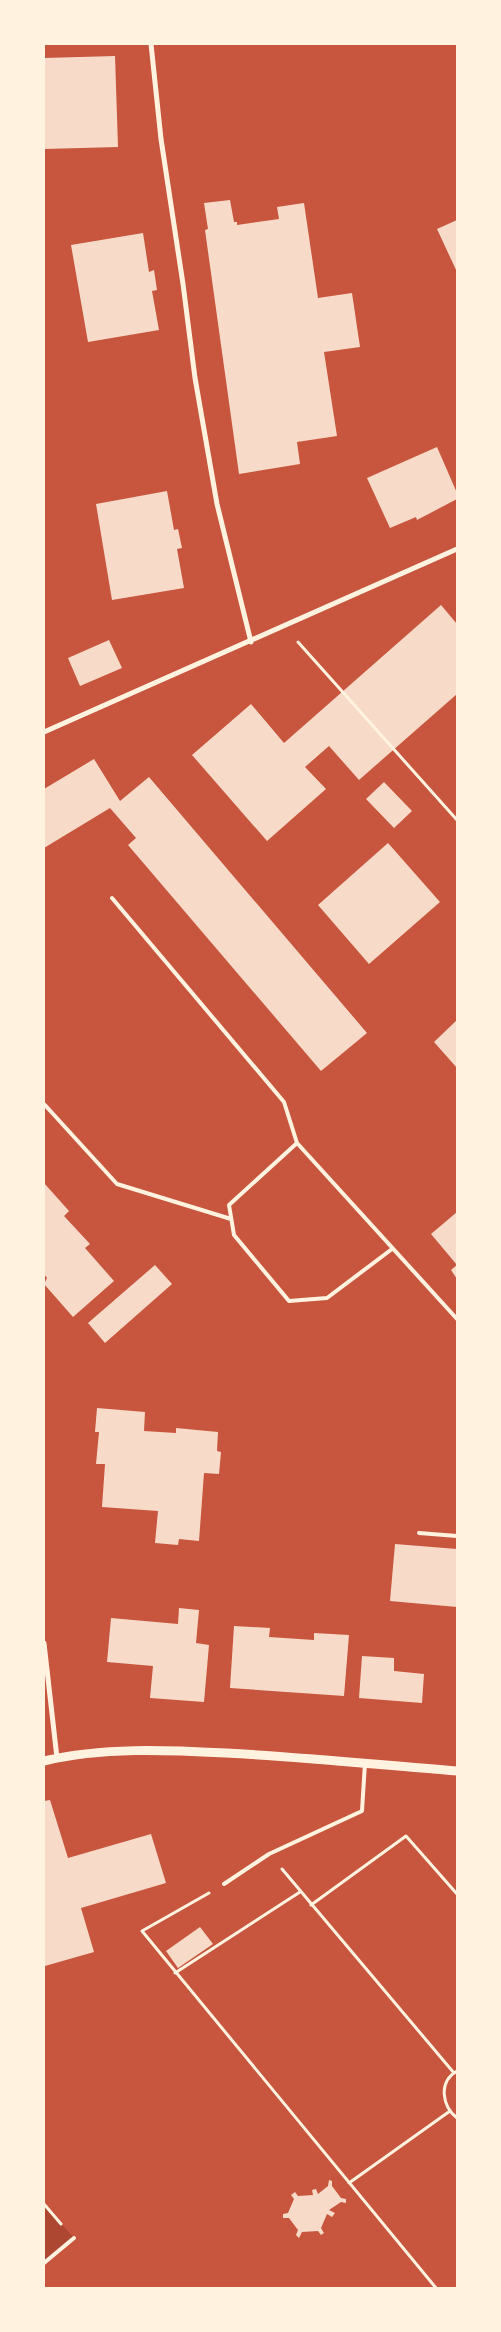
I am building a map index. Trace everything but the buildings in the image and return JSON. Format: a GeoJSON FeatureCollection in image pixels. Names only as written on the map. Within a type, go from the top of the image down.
{"type":"FeatureCollection","features":[{"type":"Feature","properties":{"kind":"street"},"geometry":{"type":"LineString","coordinates":[[150,44],[161,139],[183,284],[194,378],[217,504],[251,642]]}},
{"type":"Feature","properties":{"kind":"street"},"geometry":{"type":"LineString","coordinates":[[44,732],[251,642],[457,549]]}},
{"type":"Feature","properties":{"kind":"street"},"geometry":{"type":"LineString","coordinates":[[44,1643],[57,1758]]}},
{"type":"Feature","properties":{"kind":"street"},"geometry":{"type":"LineString","coordinates":[[44,1761],[117,1752],[179,1750],[457,1771]]}},
{"type":"Feature","properties":{"kind":"lane"},"geometry":{"type":"LineString","coordinates":[[112,898],[284,1102],[297,1143],[457,1320]]}},
{"type":"Feature","properties":{"kind":"lane"},"geometry":{"type":"LineString","coordinates":[[44,1104],[117,1184],[231,1219]]}},
{"type":"Feature","properties":{"kind":"lane"},"geometry":{"type":"LineString","coordinates":[[297,1143],[229,1205],[234,1235],[289,1301],[328,1298],[392,1249]]}},
{"type":"Feature","properties":{"kind":"lane"},"geometry":{"type":"LineString","coordinates":[[419,1532],[457,1536]]}},
{"type":"Feature","properties":{"kind":"lane"},"geometry":{"type":"LineString","coordinates":[[224,1884],[269,1854],[362,1811],[365,1763]]}},
{"type":"Feature","properties":{"kind":"lane"},"geometry":{"type":"LineString","coordinates":[[44,2263],[74,2238]]}},
{"type":"Feature","properties":{"kind":"path"},"geometry":{"type":"LineString","coordinates":[[284,627],[457,820]]}},
{"type":"Feature","properties":{"kind":"path"},"geometry":{"type":"LineString","coordinates":[[311,1905],[406,1836],[457,1894]]}},
{"type":"Feature","properties":{"kind":"path"},"geometry":{"type":"LineString","coordinates":[[269,1854],[455,2072],[445,2087],[446,2104],[457,2118]]}},
{"type":"Feature","properties":{"kind":"path"},"geometry":{"type":"LineString","coordinates":[[224,1884],[142,1930],[175,1973],[436,2288]]}},
{"type":"Feature","properties":{"kind":"path"},"geometry":{"type":"LineString","coordinates":[[175,1973],[300,1892]]}},
{"type":"Feature","properties":{"kind":"path"},"geometry":{"type":"LineString","coordinates":[[349,2182],[450,2111]]}},
{"type":"Feature","properties":{"kind":"path"},"geometry":{"type":"LineString","coordinates":[[44,2204],[74,2238]]}},
{"type":"Feature","properties":{"kind":"shaded area"},"geometry":{"type":"Polygon","coordinates":[[[44,2204],[74,2238],[44,2263],[44,2204]]]}}]}
